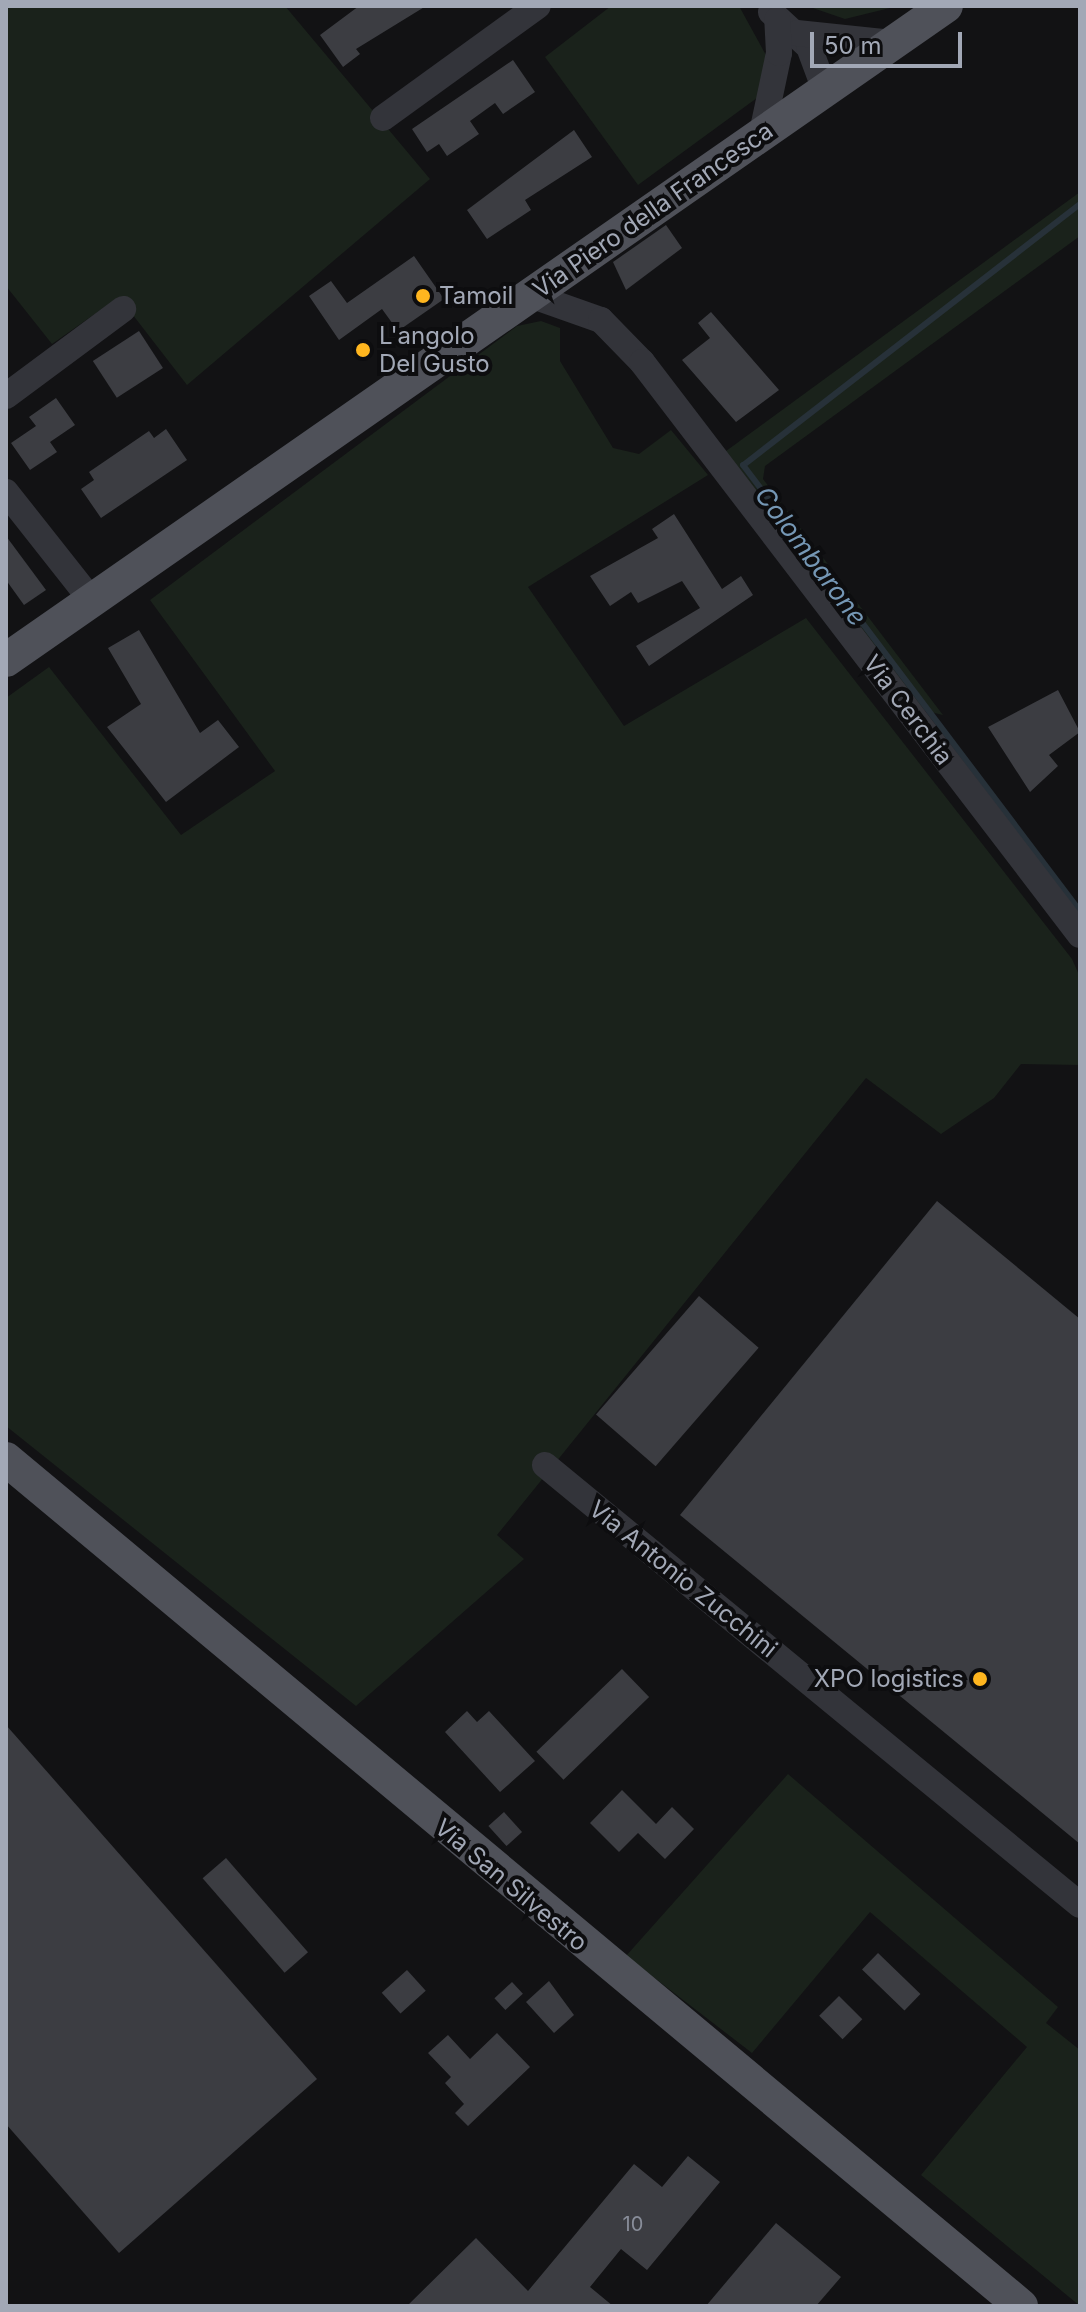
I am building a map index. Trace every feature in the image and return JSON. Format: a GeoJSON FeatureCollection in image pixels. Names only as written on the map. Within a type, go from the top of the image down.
{"type":"FeatureCollection","features":[{"type":"Feature","properties":{"kind":"main road","name":"Via Piero della Francesca"},"geometry":{"type":"LineString","coordinates":[[6,660],[946,6]]}},
{"type":"Feature","properties":{"kind":"main road","name":"Via San Silvestro"},"geometry":{"type":"LineString","coordinates":[[6,1459],[1021,2306]]}},
{"type":"Feature","properties":{"kind":"street"},"geometry":{"type":"LineString","coordinates":[[383,118],[538,6]]}},
{"type":"Feature","properties":{"kind":"street"},"geometry":{"type":"LineString","coordinates":[[780,26],[892,43]]}},
{"type":"Feature","properties":{"kind":"street"},"geometry":{"type":"LineString","coordinates":[[780,26],[825,90]]}},
{"type":"Feature","properties":{"kind":"street"},"geometry":{"type":"LineString","coordinates":[[762,133],[780,26]]}},
{"type":"Feature","properties":{"kind":"street","name":"Via Cerchia"},"geometry":{"type":"LineString","coordinates":[[530,295],[601,320],[642,362],[1080,935]]}},
{"type":"Feature","properties":{"kind":"street"},"geometry":{"type":"LineString","coordinates":[[6,396],[123,309]]}},
{"type":"Feature","properties":{"kind":"street"},"geometry":{"type":"LineString","coordinates":[[6,492],[92,601]]}},
{"type":"Feature","properties":{"kind":"street","name":"Via Antonio Zucchini"},"geometry":{"type":"LineString","coordinates":[[545,1465],[1080,1905]]}},
{"type":"Feature","properties":{"kind":"shaded area"},"geometry":{"type":"Polygon","coordinates":[[[6,6],[285,6],[430,179],[187,385],[119,297],[52,344],[6,286],[6,6]]]}},
{"type":"Feature","properties":{"kind":"shaded area"},"geometry":{"type":"Polygon","coordinates":[[[611,6],[739,6],[767,57],[761,95],[638,185],[545,57],[611,6]]]}},
{"type":"Feature","properties":{"kind":"shaded area"},"geometry":{"type":"Polygon","coordinates":[[[807,6],[898,6],[845,19],[807,6]]]}},
{"type":"Feature","properties":{"kind":"shaded area"},"geometry":{"type":"Polygon","coordinates":[[[1080,192],[1080,236],[765,466],[763,479],[943,715],[922,710],[722,454],[1080,192]]]}},
{"type":"Feature","properties":{"kind":"shaded area"},"geometry":{"type":"Polygon","coordinates":[[[541,321],[560,328],[560,361],[613,448],[639,454],[671,430],[708,475],[528,587],[624,726],[806,618],[1072,959],[1080,977],[1080,1065],[1021,1064],[994,1098],[941,1134],[866,1078],[497,1535],[524,1559],[356,1706],[6,1426],[6,698],[49,667],[181,835],[275,771],[150,600],[517,326],[541,321]]]}},
{"type":"Feature","properties":{"kind":"shaded area"},"geometry":{"type":"Polygon","coordinates":[[[788,1774],[1058,2007],[1046,2023],[1080,2050],[1080,2306],[921,2175],[1027,2047],[870,1912],[752,2053],[626,1956],[788,1774]]]}},
{"type":"Feature","properties":{"kind":"building"},"geometry":{"type":"Polygon","coordinates":[[[359,6],[426,6],[356,49],[360,54],[343,67],[320,35],[359,6]]]}},
{"type":"Feature","properties":{"kind":"building"},"geometry":{"type":"Polygon","coordinates":[[[513,60],[535,92],[503,114],[495,103],[470,121],[479,134],[447,156],[439,144],[427,152],[412,129],[513,60]]]}},
{"type":"Feature","properties":{"kind":"building"},"geometry":{"type":"Polygon","coordinates":[[[574,130],[592,157],[525,200],[531,210],[487,239],[467,210],[574,130]]]}},
{"type":"Feature","properties":{"kind":"building"},"geometry":{"type":"Polygon","coordinates":[[[666,225],[682,248],[626,290],[613,262],[666,225]]]}},
{"type":"Feature","properties":{"kind":"building"},"geometry":{"type":"Polygon","coordinates":[[[414,256],[444,299],[398,331],[382,309],[339,340],[309,296],[331,281],[347,303],[414,256]]]}},
{"type":"Feature","properties":{"kind":"building"},"geometry":{"type":"Polygon","coordinates":[[[711,312],[779,390],[736,422],[682,360],[710,338],[698,323],[711,312]]]}},
{"type":"Feature","properties":{"kind":"building"},"geometry":{"type":"Polygon","coordinates":[[[139,331],[163,368],[117,398],[93,361],[139,331]]]}},
{"type":"Feature","properties":{"kind":"building"},"geometry":{"type":"Polygon","coordinates":[[[56,398],[75,425],[50,442],[57,452],[30,470],[11,443],[36,426],[29,417],[56,398]]]}},
{"type":"Feature","properties":{"kind":"building"},"geometry":{"type":"Polygon","coordinates":[[[166,429],[187,460],[101,518],[81,489],[94,480],[89,472],[149,431],[154,438],[166,429]]]}},
{"type":"Feature","properties":{"kind":"building"},"geometry":{"type":"Polygon","coordinates":[[[674,514],[722,589],[741,576],[753,595],[649,666],[636,646],[700,608],[682,581],[638,603],[631,592],[610,606],[590,576],[658,538],[652,529],[674,514]]]}},
{"type":"Feature","properties":{"kind":"building"},"geometry":{"type":"Polygon","coordinates":[[[6,536],[46,590],[24,605],[6,580],[6,536]]]}},
{"type":"Feature","properties":{"kind":"building"},"geometry":{"type":"Polygon","coordinates":[[[139,630],[200,733],[218,720],[239,747],[166,802],[107,727],[141,704],[108,648],[139,630]]]}},
{"type":"Feature","properties":{"kind":"building"},"geometry":{"type":"Polygon","coordinates":[[[1058,690],[1080,732],[1049,755],[1058,766],[1030,792],[988,727],[1058,690]]]}},
{"type":"Feature","properties":{"kind":"building","name":"XPO logistics"},"geometry":{"type":"Polygon","coordinates":[[[937,1201],[1080,1319],[1080,1844],[680,1515],[937,1201]]]}},
{"type":"Feature","properties":{"kind":"building"},"geometry":{"type":"Polygon","coordinates":[[[699,1296],[759,1348],[656,1466],[596,1414],[699,1296]]]}},
{"type":"Feature","properties":{"kind":"building"},"geometry":{"type":"Polygon","coordinates":[[[622,1669],[649,1697],[563,1780],[536,1752],[622,1669]]]}},
{"type":"Feature","properties":{"kind":"building"},"geometry":{"type":"Polygon","coordinates":[[[467,1711],[477,1722],[489,1711],[535,1761],[500,1792],[445,1732],[467,1711]]]}},
{"type":"Feature","properties":{"kind":"building"},"geometry":{"type":"Polygon","coordinates":[[[6,1725],[317,2079],[119,2253],[6,2124],[6,1725]]]}},
{"type":"Feature","properties":{"kind":"building"},"geometry":{"type":"Polygon","coordinates":[[[622,1790],[656,1824],[672,1807],[694,1829],[665,1859],[638,1833],[619,1852],[590,1823],[622,1790]]]}},
{"type":"Feature","properties":{"kind":"building"},"geometry":{"type":"Polygon","coordinates":[[[504,1812],[522,1832],[506,1846],[488,1826],[504,1812]]]}},
{"type":"Feature","properties":{"kind":"building"},"geometry":{"type":"Polygon","coordinates":[[[226,1858],[308,1952],[285,1973],[203,1878],[226,1858]]]}},
{"type":"Feature","properties":{"kind":"building"},"geometry":{"type":"Polygon","coordinates":[[[878,1953],[920,1994],[904,2011],[862,1970],[878,1953]]]}},
{"type":"Feature","properties":{"kind":"building"},"geometry":{"type":"Polygon","coordinates":[[[407,1970],[426,1991],[400,2014],[382,1993],[407,1970]]]}},
{"type":"Feature","properties":{"kind":"building"},"geometry":{"type":"Polygon","coordinates":[[[549,1981],[574,2015],[554,2033],[526,2002],[549,1981]]]}},
{"type":"Feature","properties":{"kind":"building"},"geometry":{"type":"Polygon","coordinates":[[[512,1982],[523,1994],[505,2010],[494,1998],[512,1982]]]}},
{"type":"Feature","properties":{"kind":"building"},"geometry":{"type":"Polygon","coordinates":[[[839,1996],[862,2019],[843,2039],[819,2016],[839,1996]]]}},
{"type":"Feature","properties":{"kind":"building"},"geometry":{"type":"Polygon","coordinates":[[[497,2033],[530,2067],[468,2126],[455,2113],[464,2104],[445,2083],[451,2077],[428,2053],[448,2035],[470,2059],[497,2033]]]}},
{"type":"Feature","properties":{"kind":"building"},"geometry":{"type":"Polygon","coordinates":[[[688,2156],[720,2182],[647,2270],[621,2249],[590,2287],[613,2306],[407,2306],[476,2238],[528,2291],[634,2164],[662,2187],[688,2156]]]}},
{"type":"Feature","properties":{"kind":"building"},"geometry":{"type":"Polygon","coordinates":[[[776,2223],[841,2277],[816,2306],[706,2306],[776,2223]]]}},
{"type":"Feature","properties":{"kind":"waterway","name":"Colombarone"},"geometry":{"type":"LineString","coordinates":[[1080,204],[743,465],[1080,911]]}},
{"type":"Feature","properties":{"kind":"place","name":"Tamoil"},"geometry":{"type":"Point","coordinates":[423,296]}},
{"type":"Feature","properties":{"kind":"place","name":"L'angolo Del Gusto"},"geometry":{"type":"Point","coordinates":[363,350]}},
{"type":"Feature","properties":{"kind":"place","name":"XPO logistics"},"geometry":{"type":"Point","coordinates":[980,1679]}}]}
